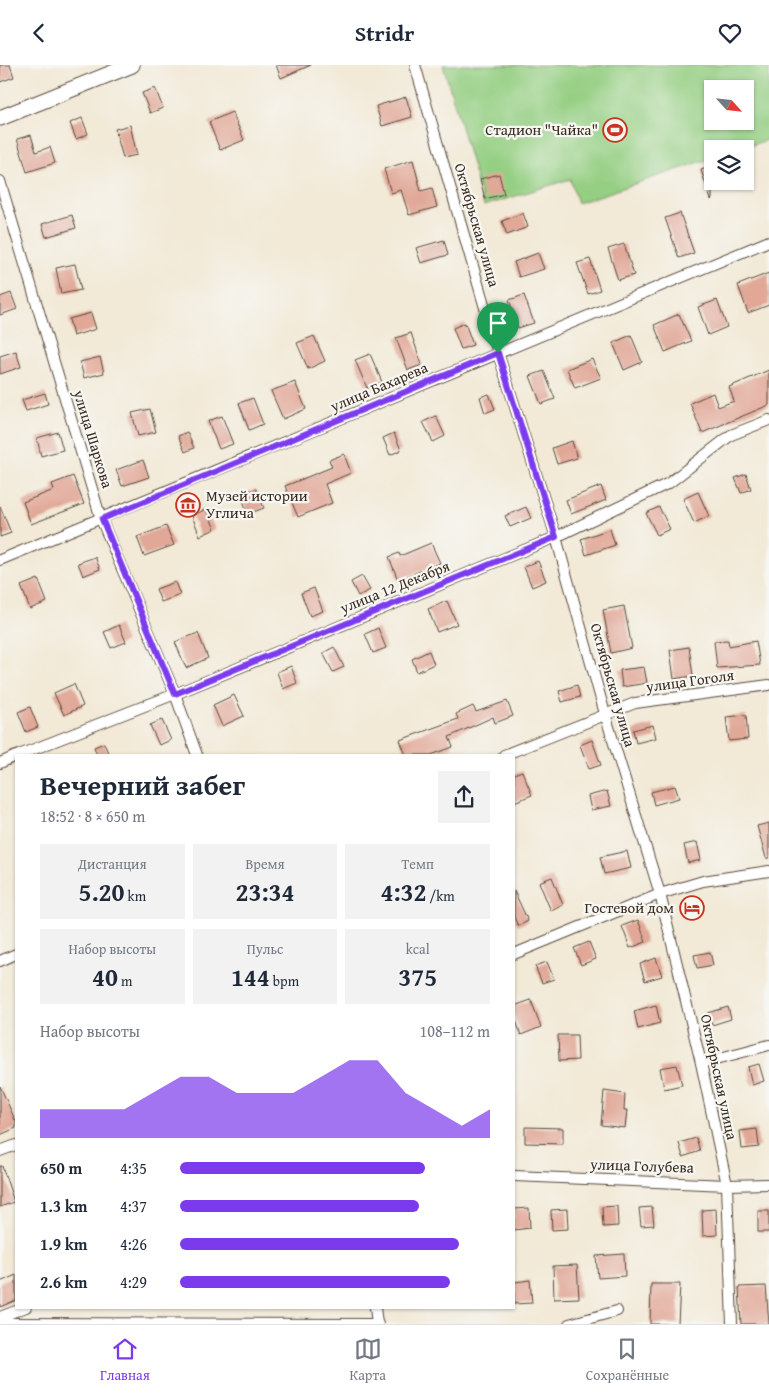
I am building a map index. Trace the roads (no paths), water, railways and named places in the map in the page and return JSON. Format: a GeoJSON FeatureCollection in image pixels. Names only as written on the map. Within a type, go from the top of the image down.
{"type":"FeatureCollection","features":[{"type":"Feature","properties":{"kind":"main road"},"geometry":{"type":"LineString","coordinates":[[0,118],[132,65]]}},
{"type":"Feature","properties":{"kind":"street","name":"Октябрьская улица"},"geometry":{"type":"LineString","coordinates":[[415,65],[498,353],[556,537],[605,714],[660,894],[701,1063],[727,1185],[732,1324]]}},
{"type":"Feature","properties":{"kind":"street","name":"улица Шаркова"},"geometry":{"type":"LineString","coordinates":[[0,181],[102,519],[175,694],[197,754]]}},
{"type":"Feature","properties":{"kind":"street","name":"улица Бахарева"},"geometry":{"type":"LineString","coordinates":[[0,560],[769,241]]}},
{"type":"Feature","properties":{"kind":"street","name":"улица 12 Декабря"},"geometry":{"type":"LineString","coordinates":[[23,754],[175,694],[556,537],[669,483],[731,435],[769,420]]}},
{"type":"Feature","properties":{"kind":"street","name":"улица Гоголя"},"geometry":{"type":"LineString","coordinates":[[506,754],[635,703],[769,685]]}},
{"type":"Feature","properties":{"kind":"street","name":"улица 12 Декабря"},"geometry":{"type":"LineString","coordinates":[[0,763],[15,757]]}},
{"type":"Feature","properties":{"kind":"street"},"geometry":{"type":"LineString","coordinates":[[515,954],[660,894],[704,881],[769,871]]}},
{"type":"Feature","properties":{"kind":"street"},"geometry":{"type":"LineString","coordinates":[[0,961],[15,954]]}},
{"type":"Feature","properties":{"kind":"street"},"geometry":{"type":"LineString","coordinates":[[701,1063],[769,1045]]}},
{"type":"Feature","properties":{"kind":"street"},"geometry":{"type":"LineString","coordinates":[[0,1151],[15,1145]]}},
{"type":"Feature","properties":{"kind":"street","name":"улица Голубева"},"geometry":{"type":"LineString","coordinates":[[515,1176],[727,1185],[769,1184]]}},
{"type":"Feature","properties":{"kind":"street"},"geometry":{"type":"LineString","coordinates":[[0,1317],[21,1309]]}},
{"type":"Feature","properties":{"kind":"street"},"geometry":{"type":"LineString","coordinates":[[0,1323],[377,1324],[375,1309]]}},
{"type":"Feature","properties":{"kind":"street"},"geometry":{"type":"LineString","coordinates":[[569,1324],[617,1311]]}},
{"type":"Feature","properties":{"kind":"place","name":"Стадион \"Чайка\""},"geometry":{"type":"Point","coordinates":[615,130]}},
{"type":"Feature","properties":{"kind":"place","name":"Музей истории Углича"},"geometry":{"type":"Point","coordinates":[188,505]}},
{"type":"Feature","properties":{"kind":"place","name":"Гостевой дом"},"geometry":{"type":"Point","coordinates":[692,908]}}]}
